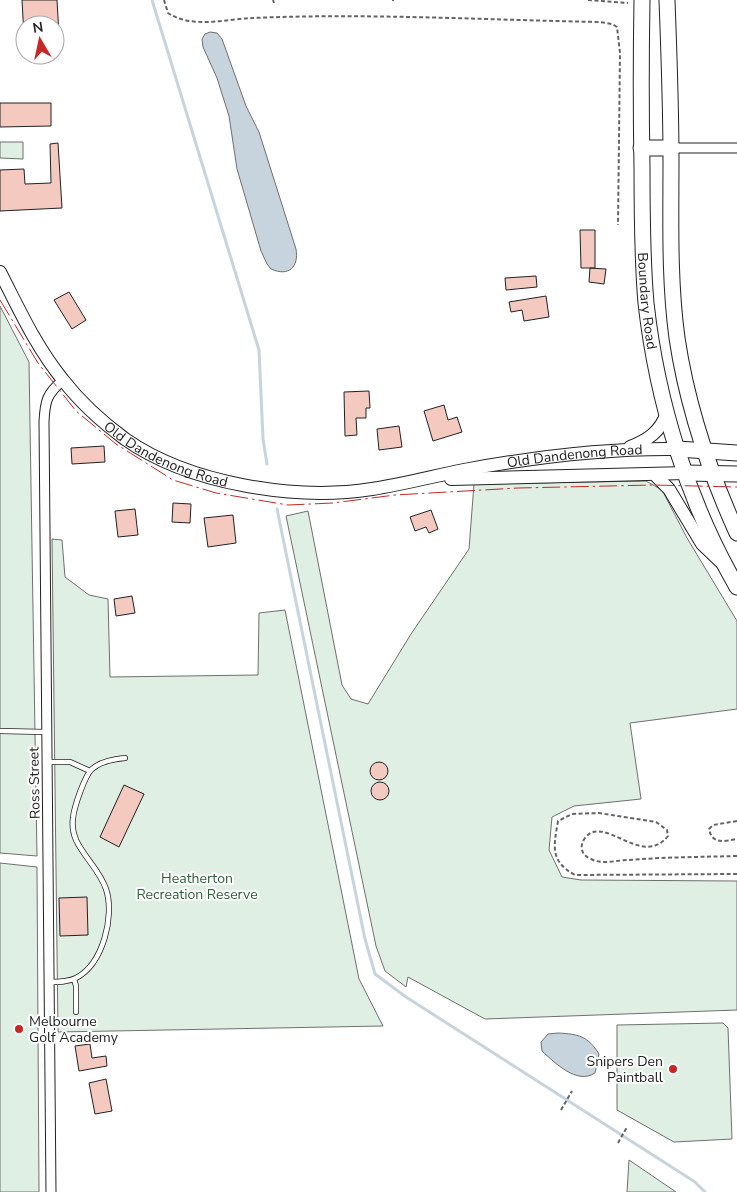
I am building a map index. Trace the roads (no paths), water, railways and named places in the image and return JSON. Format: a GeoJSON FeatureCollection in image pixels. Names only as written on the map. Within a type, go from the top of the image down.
{"type":"FeatureCollection","features":[{"type":"Feature","properties":{"kind":"main road","name":"Boundary Road"},"geometry":{"type":"LineString","coordinates":[[668,0],[671,274],[675,320],[687,387],[705,451],[712,474],[737,533]]}},
{"type":"Feature","properties":{"kind":"main road","name":"Boundary Road"},"geometry":{"type":"LineString","coordinates":[[642,2],[640,97],[643,267],[651,340],[667,413],[686,473],[725,566],[737,587]]}},
{"type":"Feature","properties":{"kind":"main road"},"geometry":{"type":"LineString","coordinates":[[641,148],[671,148]]}},
{"type":"Feature","properties":{"kind":"main road","name":"Old Dandenong Road"},"geometry":{"type":"LineString","coordinates":[[0,272],[30,332],[63,380],[102,421],[126,440],[156,456],[199,473],[261,488],[333,493],[373,489],[511,463],[591,452],[678,449],[737,453]]}},
{"type":"Feature","properties":{"kind":"main road"},"geometry":{"type":"LineString","coordinates":[[623,450],[654,434],[662,424],[667,413]]}},
{"type":"Feature","properties":{"kind":"main road","name":"Old Dandenong Road"},"geometry":{"type":"LineString","coordinates":[[414,480],[686,473],[737,474]]}},
{"type":"Feature","properties":{"kind":"main road"},"geometry":{"type":"LineString","coordinates":[[654,474],[669,489],[702,544],[725,566]]}},
{"type":"Feature","properties":{"kind":"main road"},"geometry":{"type":"LineString","coordinates":[[728,512],[737,495]]}},
{"type":"Feature","properties":{"kind":"street"},"geometry":{"type":"LineString","coordinates":[[671,148],[737,148]]}},
{"type":"Feature","properties":{"kind":"street","name":"Ross Street"},"geometry":{"type":"LineString","coordinates":[[51,1192],[45,405],[49,394],[63,380]]}},
{"type":"Feature","properties":{"kind":"lane"},"geometry":{"type":"LineString","coordinates":[[0,731],[47,732]]}},
{"type":"Feature","properties":{"kind":"lane"},"geometry":{"type":"LineString","coordinates":[[50,982],[74,979],[84,971],[100,952],[110,912],[106,887],[77,842],[72,819],[90,771],[107,762],[125,758]]}},
{"type":"Feature","properties":{"kind":"lane"},"geometry":{"type":"LineString","coordinates":[[48,762],[70,762],[90,771]]}},
{"type":"Feature","properties":{"kind":"lane"},"geometry":{"type":"LineString","coordinates":[[74,979],[76,986],[76,1012]]}},
{"type":"Feature","properties":{"kind":"waterway"},"geometry":{"type":"LineString","coordinates":[[152,0],[259,350],[263,439],[267,464]]}},
{"type":"Feature","properties":{"kind":"waterway"},"geometry":{"type":"LineString","coordinates":[[277,509],[365,939],[375,974],[406,997],[695,1182],[705,1192]]}},
{"type":"Feature","properties":{"kind":"place","name":"Melbourne Golf Academy"},"geometry":{"type":"Point","coordinates":[19,1029]}},
{"type":"Feature","properties":{"kind":"place","name":"Snipers Den Paintball"},"geometry":{"type":"Point","coordinates":[673,1069]}},
{"type":"Feature","properties":{"kind":"park label","name":"Heatherton Recreation Reserve"},"geometry":{"type":"Point","coordinates":[197,886]}}]}
